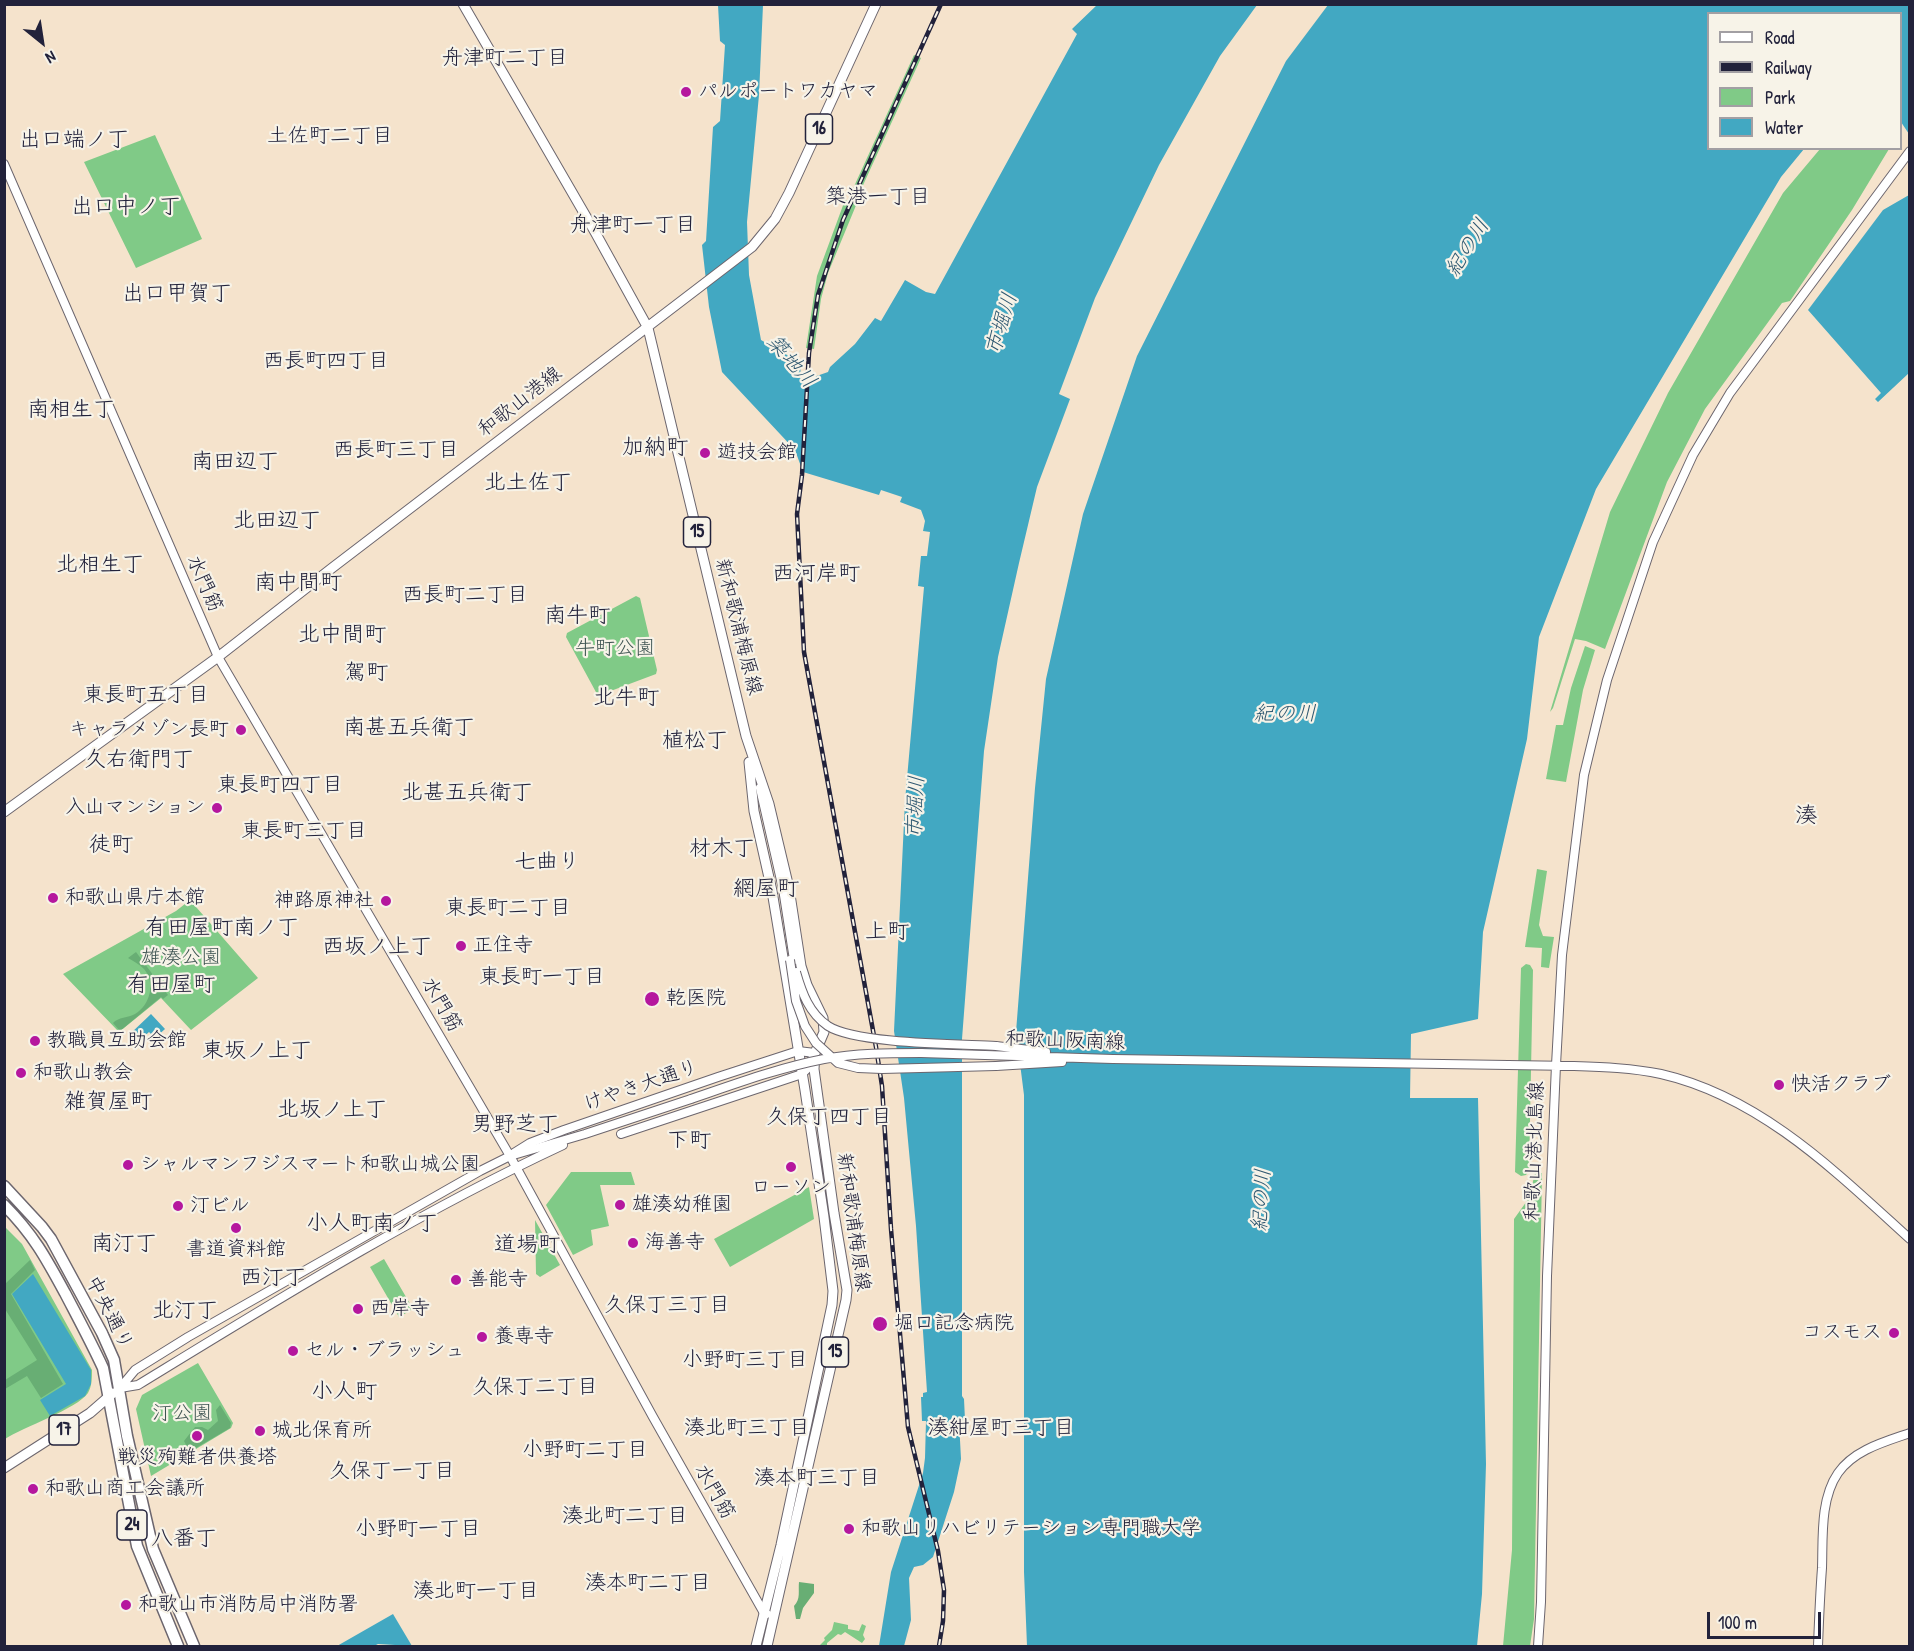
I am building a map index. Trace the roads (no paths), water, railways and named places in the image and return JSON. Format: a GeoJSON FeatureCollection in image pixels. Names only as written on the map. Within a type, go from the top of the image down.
{"type":"FeatureCollection","features":[{"type":"Feature","properties":{"kind":"highway","name":"中央通り"},"geometry":{"type":"LineString","coordinates":[[4,1186],[51,1239],[102,1333],[114,1360],[123,1414],[150,1538],[163,1578],[194,1647]]}},
{"type":"Feature","properties":{"kind":"highway","name":"中央通り"},"geometry":{"type":"LineString","coordinates":[[4,1205],[31,1234],[103,1368],[136,1546],[178,1647]]}},
{"type":"Feature","properties":{"kind":"main road","name":"新和歌浦梅原線"},"geometry":{"type":"LineString","coordinates":[[463,4],[596,232],[648,328],[753,771],[754,811],[772,891],[824,1217],[833,1291],[832,1305],[781,1545],[756,1647]]}},
{"type":"Feature","properties":{"kind":"main road","name":"和歌山港線"},"geometry":{"type":"LineString","coordinates":[[4,812],[218,657],[752,247],[775,219],[789,193],[876,4]]}},
{"type":"Feature","properties":{"kind":"main road","name":"新和歌浦梅原線"},"geometry":{"type":"LineString","coordinates":[[753,771],[769,804],[786,876],[801,966],[807,985],[823,1018],[824,1032],[815,1053],[814,1070],[847,1290],[767,1647]]}},
{"type":"Feature","properties":{"kind":"main road"},"geometry":{"type":"LineString","coordinates":[[753,771],[779,890],[792,960],[796,1001],[805,1026],[827,1055],[838,1063],[858,1068],[882,1069],[996,1066],[1113,1059]]}},
{"type":"Feature","properties":{"kind":"main road"},"geometry":{"type":"LineString","coordinates":[[792,960],[808,1005],[828,1026],[849,1034],[996,1046],[1113,1059]]}},
{"type":"Feature","properties":{"kind":"main road","name":"和歌山阪南線"},"geometry":{"type":"LineString","coordinates":[[120,1388],[135,1370],[179,1343],[450,1187],[510,1156],[585,1134],[777,1070],[824,1059],[861,1054],[921,1053],[1113,1059],[1556,1065]]}},
{"type":"Feature","properties":{"kind":"main road","name":"和歌山港北島線"},"geometry":{"type":"LineString","coordinates":[[1538,1647],[1545,1479],[1547,1276],[1556,1065],[1619,1067],[1661,1074],[1706,1089],[1743,1105],[1811,1150],[1910,1239]]}},
{"type":"Feature","properties":{"kind":"main road","name":"和歌山阪南線"},"geometry":{"type":"LineString","coordinates":[[120,1388],[138,1385],[346,1260],[486,1182],[585,1134]]}},
{"type":"Feature","properties":{"kind":"main road","name":"17"},"geometry":{"type":"LineString","coordinates":[[4,1468],[90,1413],[120,1388]]}},
{"type":"Feature","properties":{"kind":"street"},"geometry":{"type":"LineString","coordinates":[[1556,1065],[1562,955],[1584,775],[1607,680],[1653,542],[1692,455],[1730,393],[1910,151]]}},
{"type":"Feature","properties":{"kind":"street","name":"水門筋"},"geometry":{"type":"LineString","coordinates":[[4,164],[218,657],[510,1156],[764,1614]]}},
{"type":"Feature","properties":{"kind":"street"},"geometry":{"type":"LineString","coordinates":[[798,1051],[815,1053],[802,1074]]}},
{"type":"Feature","properties":{"kind":"street","name":"けやき大通り"},"geometry":{"type":"LineString","coordinates":[[510,1156],[530,1143],[564,1130],[798,1051]]}},
{"type":"Feature","properties":{"kind":"street","name":"けやき大通り"},"geometry":{"type":"LineString","coordinates":[[621,1134],[802,1074]]}},
{"type":"Feature","properties":{"kind":"street"},"geometry":{"type":"LineString","coordinates":[[1818,1647],[1824,1516],[1829,1492],[1838,1473],[1855,1457],[1868,1449],[1910,1433]]}},
{"type":"Feature","properties":{"kind":"street"},"geometry":{"type":"LineString","coordinates":[[764,1614],[774,1615]]}},
{"type":"Feature","properties":{"kind":"water"},"geometry":{"type":"Polygon","coordinates":[[[718,5],[763,5],[759,95],[747,222],[749,275],[761,340],[801,363],[800,378],[811,378],[828,372],[830,367],[855,344],[875,318],[881,321],[905,280],[926,292],[935,294],[1077,34],[1072,29],[1097,5],[1257,5],[1220,56],[1159,165],[1095,298],[1059,394],[1070,399],[1037,487],[998,657],[984,751],[962,1039],[962,1396],[965,1420],[959,1421],[961,1459],[954,1492],[933,1557],[923,1565],[914,1567],[909,1578],[911,1620],[904,1646],[879,1646],[891,1572],[923,1473],[925,1458],[926,1421],[922,1421],[921,1397],[927,1392],[916,1226],[904,1098],[894,1031],[905,801],[924,587],[918,586],[921,556],[927,556],[930,532],[923,531],[925,521],[921,510],[900,502],[902,497],[881,490],[879,495],[803,472],[795,450],[722,372],[709,307],[702,245],[706,241],[713,127],[720,121],[725,45],[720,41],[718,5]]]}},
{"type":"Feature","properties":{"kind":"water","name":"紀の川"},"geometry":{"type":"Polygon","coordinates":[[[1328,5],[1909,5],[1909,134],[1902,124],[1902,12],[1707,12],[1707,150],[1803,150],[1781,177],[1596,489],[1539,637],[1527,739],[1483,932],[1478,1019],[1411,1034],[1410,1098],[1478,1098],[1486,1464],[1482,1594],[1477,1646],[1027,1646],[1024,1572],[1024,1095],[1016,1032],[1046,679],[1083,514],[1137,356],[1286,61],[1328,5]]]}},
{"type":"Feature","properties":{"kind":"water"},"geometry":{"type":"Polygon","coordinates":[[[1909,195],[1909,373],[1878,402],[1875,399],[1881,393],[1808,310],[1883,210],[1909,195]]]}},
{"type":"Feature","properties":{"kind":"water"},"geometry":{"type":"Polygon","coordinates":[[[151,1014],[165,1029],[155,1038],[149,1032],[138,1042],[130,1034],[151,1014]]]}},
{"type":"Feature","properties":{"kind":"water"},"geometry":{"type":"Polygon","coordinates":[[[33,1274],[91,1370],[91,1384],[85,1396],[50,1416],[40,1400],[66,1384],[12,1294],[33,1274]]]}},
{"type":"Feature","properties":{"kind":"water"},"geometry":{"type":"Polygon","coordinates":[[[393,1614],[412,1646],[378,1644],[374,1646],[337,1646],[393,1614]]]}},
{"type":"Feature","properties":{"kind":"railway"},"geometry":{"type":"LineString","coordinates":[[939,1646],[944,1590],[938,1551],[908,1427],[891,1229],[882,1086],[804,652],[797,514],[802,475],[809,353],[818,295],[843,220],[941,4]]}},
{"type":"Feature","properties":{"kind":"place","name":"パルポートワカヤマ"},"geometry":{"type":"Point","coordinates":[686,92]}},
{"type":"Feature","properties":{"kind":"place","name":"遊技会館"},"geometry":{"type":"Point","coordinates":[705,453]}},
{"type":"Feature","properties":{"kind":"place","name":"キャラメゾン長町"},"geometry":{"type":"Point","coordinates":[241,730]}},
{"type":"Feature","properties":{"kind":"place","name":"入山マンション"},"geometry":{"type":"Point","coordinates":[217,808]}},
{"type":"Feature","properties":{"kind":"place","name":"和歌山県庁本館"},"geometry":{"type":"Point","coordinates":[53,898]}},
{"type":"Feature","properties":{"kind":"place","name":"神路原神社"},"geometry":{"type":"Point","coordinates":[386,901]}},
{"type":"Feature","properties":{"kind":"place","name":"正住寺"},"geometry":{"type":"Point","coordinates":[461,946]}},
{"type":"Feature","properties":{"kind":"place","name":"乾医院"},"geometry":{"type":"Point","coordinates":[652,999]}},
{"type":"Feature","properties":{"kind":"place","name":"教職員互助会館"},"geometry":{"type":"Point","coordinates":[35,1041]}},
{"type":"Feature","properties":{"kind":"place","name":"和歌山教会"},"geometry":{"type":"Point","coordinates":[21,1073]}},
{"type":"Feature","properties":{"kind":"place","name":"快活クラブ"},"geometry":{"type":"Point","coordinates":[1779,1085]}},
{"type":"Feature","properties":{"kind":"place","name":"シャルマンフジスマート和歌山城公園"},"geometry":{"type":"Point","coordinates":[128,1165]}},
{"type":"Feature","properties":{"kind":"place","name":"ローソン"},"geometry":{"type":"Point","coordinates":[791,1167]}},
{"type":"Feature","properties":{"kind":"place","name":"雄湊幼稚園"},"geometry":{"type":"Point","coordinates":[620,1205]}},
{"type":"Feature","properties":{"kind":"place","name":"汀ビル"},"geometry":{"type":"Point","coordinates":[178,1206]}},
{"type":"Feature","properties":{"kind":"place","name":"書道資料館"},"geometry":{"type":"Point","coordinates":[236,1228]}},
{"type":"Feature","properties":{"kind":"place","name":"海善寺"},"geometry":{"type":"Point","coordinates":[633,1243]}},
{"type":"Feature","properties":{"kind":"place","name":"善能寺"},"geometry":{"type":"Point","coordinates":[456,1280]}},
{"type":"Feature","properties":{"kind":"place","name":"西岸寺"},"geometry":{"type":"Point","coordinates":[358,1309]}},
{"type":"Feature","properties":{"kind":"place","name":"堀口記念病院"},"geometry":{"type":"Point","coordinates":[880,1324]}},
{"type":"Feature","properties":{"kind":"place","name":"コスモス"},"geometry":{"type":"Point","coordinates":[1894,1333]}},
{"type":"Feature","properties":{"kind":"place","name":"養専寺"},"geometry":{"type":"Point","coordinates":[482,1337]}},
{"type":"Feature","properties":{"kind":"place","name":"セル・ブラッシュ"},"geometry":{"type":"Point","coordinates":[293,1351]}},
{"type":"Feature","properties":{"kind":"place","name":"城北保育所"},"geometry":{"type":"Point","coordinates":[260,1431]}},
{"type":"Feature","properties":{"kind":"place","name":"戦災殉難者供養塔"},"geometry":{"type":"Point","coordinates":[197,1436]}},
{"type":"Feature","properties":{"kind":"place","name":"和歌山商工会議所"},"geometry":{"type":"Point","coordinates":[33,1489]}},
{"type":"Feature","properties":{"kind":"place","name":"和歌山リハビリテーション専門職大学"},"geometry":{"type":"Point","coordinates":[849,1529]}},
{"type":"Feature","properties":{"kind":"place","name":"和歌山市消防局中消防署"},"geometry":{"type":"Point","coordinates":[126,1605]}},
{"type":"Feature","properties":{"kind":"district","name":"舟津町二丁目"},"geometry":{"type":"Point","coordinates":[505,58]}},
{"type":"Feature","properties":{"kind":"district","name":"土佐町二丁目"},"geometry":{"type":"Point","coordinates":[330,136]}},
{"type":"Feature","properties":{"kind":"district","name":"出口端ノ丁"},"geometry":{"type":"Point","coordinates":[74,140]}},
{"type":"Feature","properties":{"kind":"district","name":"築港一丁目"},"geometry":{"type":"Point","coordinates":[878,197]}},
{"type":"Feature","properties":{"kind":"district","name":"出口中ノ丁"},"geometry":{"type":"Point","coordinates":[126,207]}},
{"type":"Feature","properties":{"kind":"district","name":"舟津町一丁目"},"geometry":{"type":"Point","coordinates":[633,225]}},
{"type":"Feature","properties":{"kind":"district","name":"出口甲賀丁"},"geometry":{"type":"Point","coordinates":[177,294]}},
{"type":"Feature","properties":{"kind":"district","name":"西長町四丁目"},"geometry":{"type":"Point","coordinates":[326,361]}},
{"type":"Feature","properties":{"kind":"district","name":"南相生丁"},"geometry":{"type":"Point","coordinates":[71,410]}},
{"type":"Feature","properties":{"kind":"district","name":"加納町"},"geometry":{"type":"Point","coordinates":[655,448]}},
{"type":"Feature","properties":{"kind":"district","name":"西長町三丁目"},"geometry":{"type":"Point","coordinates":[396,450]}},
{"type":"Feature","properties":{"kind":"district","name":"南田辺丁"},"geometry":{"type":"Point","coordinates":[235,462]}},
{"type":"Feature","properties":{"kind":"district","name":"北土佐丁"},"geometry":{"type":"Point","coordinates":[528,483]}},
{"type":"Feature","properties":{"kind":"district","name":"北田辺丁"},"geometry":{"type":"Point","coordinates":[277,521]}},
{"type":"Feature","properties":{"kind":"district","name":"北相生丁"},"geometry":{"type":"Point","coordinates":[100,565]}},
{"type":"Feature","properties":{"kind":"district","name":"西河岸町"},"geometry":{"type":"Point","coordinates":[816,574]}},
{"type":"Feature","properties":{"kind":"district","name":"南中間町"},"geometry":{"type":"Point","coordinates":[298,583]}},
{"type":"Feature","properties":{"kind":"district","name":"西長町二丁目"},"geometry":{"type":"Point","coordinates":[465,595]}},
{"type":"Feature","properties":{"kind":"district","name":"南牛町"},"geometry":{"type":"Point","coordinates":[577,616]}},
{"type":"Feature","properties":{"kind":"district","name":"北中間町"},"geometry":{"type":"Point","coordinates":[342,635]}},
{"type":"Feature","properties":{"kind":"district","name":"駕町"},"geometry":{"type":"Point","coordinates":[366,673]}},
{"type":"Feature","properties":{"kind":"district","name":"東長町五丁目"},"geometry":{"type":"Point","coordinates":[146,695]}},
{"type":"Feature","properties":{"kind":"district","name":"北牛町"},"geometry":{"type":"Point","coordinates":[626,698]}},
{"type":"Feature","properties":{"kind":"district","name":"南甚五兵衛丁"},"geometry":{"type":"Point","coordinates":[409,728]}},
{"type":"Feature","properties":{"kind":"district","name":"植松丁"},"geometry":{"type":"Point","coordinates":[695,741]}},
{"type":"Feature","properties":{"kind":"district","name":"久右衛門丁"},"geometry":{"type":"Point","coordinates":[139,760]}},
{"type":"Feature","properties":{"kind":"district","name":"東長町四丁目"},"geometry":{"type":"Point","coordinates":[280,785]}},
{"type":"Feature","properties":{"kind":"district","name":"北甚五兵衛丁"},"geometry":{"type":"Point","coordinates":[467,793]}},
{"type":"Feature","properties":{"kind":"district","name":"湊"},"geometry":{"type":"Point","coordinates":[1806,816]}},
{"type":"Feature","properties":{"kind":"district","name":"東長町三丁目"},"geometry":{"type":"Point","coordinates":[304,831]}},
{"type":"Feature","properties":{"kind":"district","name":"徒町"},"geometry":{"type":"Point","coordinates":[111,845]}},
{"type":"Feature","properties":{"kind":"district","name":"材木丁"},"geometry":{"type":"Point","coordinates":[722,849]}},
{"type":"Feature","properties":{"kind":"district","name":"七曲り"},"geometry":{"type":"Point","coordinates":[547,862]}},
{"type":"Feature","properties":{"kind":"district","name":"網屋町"},"geometry":{"type":"Point","coordinates":[766,889]}},
{"type":"Feature","properties":{"kind":"district","name":"東長町二丁目"},"geometry":{"type":"Point","coordinates":[508,908]}},
{"type":"Feature","properties":{"kind":"district","name":"有田屋町南ノ丁"},"geometry":{"type":"Point","coordinates":[222,928]}},
{"type":"Feature","properties":{"kind":"district","name":"上町"},"geometry":{"type":"Point","coordinates":[887,932]}},
{"type":"Feature","properties":{"kind":"district","name":"西坂ノ上丁"},"geometry":{"type":"Point","coordinates":[377,947]}},
{"type":"Feature","properties":{"kind":"district","name":"東長町一丁目"},"geometry":{"type":"Point","coordinates":[542,977]}},
{"type":"Feature","properties":{"kind":"district","name":"有田屋町"},"geometry":{"type":"Point","coordinates":[171,985]}},
{"type":"Feature","properties":{"kind":"district","name":"東坂ノ上丁"},"geometry":{"type":"Point","coordinates":[257,1051]}},
{"type":"Feature","properties":{"kind":"district","name":"雑賀屋町"},"geometry":{"type":"Point","coordinates":[108,1102]}},
{"type":"Feature","properties":{"kind":"district","name":"北坂ノ上丁"},"geometry":{"type":"Point","coordinates":[332,1110]}},
{"type":"Feature","properties":{"kind":"district","name":"久保丁四丁目"},"geometry":{"type":"Point","coordinates":[829,1117]}},
{"type":"Feature","properties":{"kind":"district","name":"男野芝丁"},"geometry":{"type":"Point","coordinates":[515,1125]}},
{"type":"Feature","properties":{"kind":"district","name":"下町"},"geometry":{"type":"Point","coordinates":[689,1141]}},
{"type":"Feature","properties":{"kind":"district","name":"小人町南ノ丁"},"geometry":{"type":"Point","coordinates":[372,1224]}},
{"type":"Feature","properties":{"kind":"district","name":"南汀丁"},"geometry":{"type":"Point","coordinates":[124,1244]}},
{"type":"Feature","properties":{"kind":"district","name":"道場町"},"geometry":{"type":"Point","coordinates":[527,1245]}},
{"type":"Feature","properties":{"kind":"district","name":"西汀丁"},"geometry":{"type":"Point","coordinates":[273,1278]}},
{"type":"Feature","properties":{"kind":"district","name":"久保丁三丁目"},"geometry":{"type":"Point","coordinates":[667,1305]}},
{"type":"Feature","properties":{"kind":"district","name":"北汀丁"},"geometry":{"type":"Point","coordinates":[185,1311]}},
{"type":"Feature","properties":{"kind":"district","name":"小野町三丁目"},"geometry":{"type":"Point","coordinates":[745,1360]}},
{"type":"Feature","properties":{"kind":"district","name":"久保丁二丁目"},"geometry":{"type":"Point","coordinates":[535,1387]}},
{"type":"Feature","properties":{"kind":"district","name":"小人町"},"geometry":{"type":"Point","coordinates":[344,1392]}},
{"type":"Feature","properties":{"kind":"district","name":"湊北町三丁目"},"geometry":{"type":"Point","coordinates":[747,1428]}},
{"type":"Feature","properties":{"kind":"district","name":"湊紺屋町三丁目"},"geometry":{"type":"Point","coordinates":[1001,1428]}},
{"type":"Feature","properties":{"kind":"district","name":"小野町二丁目"},"geometry":{"type":"Point","coordinates":[585,1450]}},
{"type":"Feature","properties":{"kind":"district","name":"久保丁一丁目"},"geometry":{"type":"Point","coordinates":[392,1471]}},
{"type":"Feature","properties":{"kind":"district","name":"湊本町三丁目"},"geometry":{"type":"Point","coordinates":[817,1478]}},
{"type":"Feature","properties":{"kind":"district","name":"湊北町二丁目"},"geometry":{"type":"Point","coordinates":[625,1516]}},
{"type":"Feature","properties":{"kind":"district","name":"小野町一丁目"},"geometry":{"type":"Point","coordinates":[418,1529]}},
{"type":"Feature","properties":{"kind":"district","name":"八番丁"},"geometry":{"type":"Point","coordinates":[184,1539]}},
{"type":"Feature","properties":{"kind":"district","name":"湊本町二丁目"},"geometry":{"type":"Point","coordinates":[648,1583]}},
{"type":"Feature","properties":{"kind":"district","name":"湊北町一丁目"},"geometry":{"type":"Point","coordinates":[476,1591]}},
{"type":"Feature","properties":{"kind":"water label","name":"市堀川"},"geometry":{"type":"Point","coordinates":[1002,324]}},
{"type":"Feature","properties":{"kind":"water label","name":"築地川"},"geometry":{"type":"Point","coordinates":[791,362]}},
{"type":"Feature","properties":{"kind":"water label","name":"市堀川"},"geometry":{"type":"Point","coordinates":[916,807]}},
{"type":"Feature","properties":{"kind":"park label","name":"牛町公園"},"geometry":{"type":"Point","coordinates":[615,649]}},
{"type":"Feature","properties":{"kind":"park label","name":"雄湊公園"},"geometry":{"type":"Point","coordinates":[181,958]}},
{"type":"Feature","properties":{"kind":"park label","name":"汀公園"},"geometry":{"type":"Point","coordinates":[182,1414]}}]}
